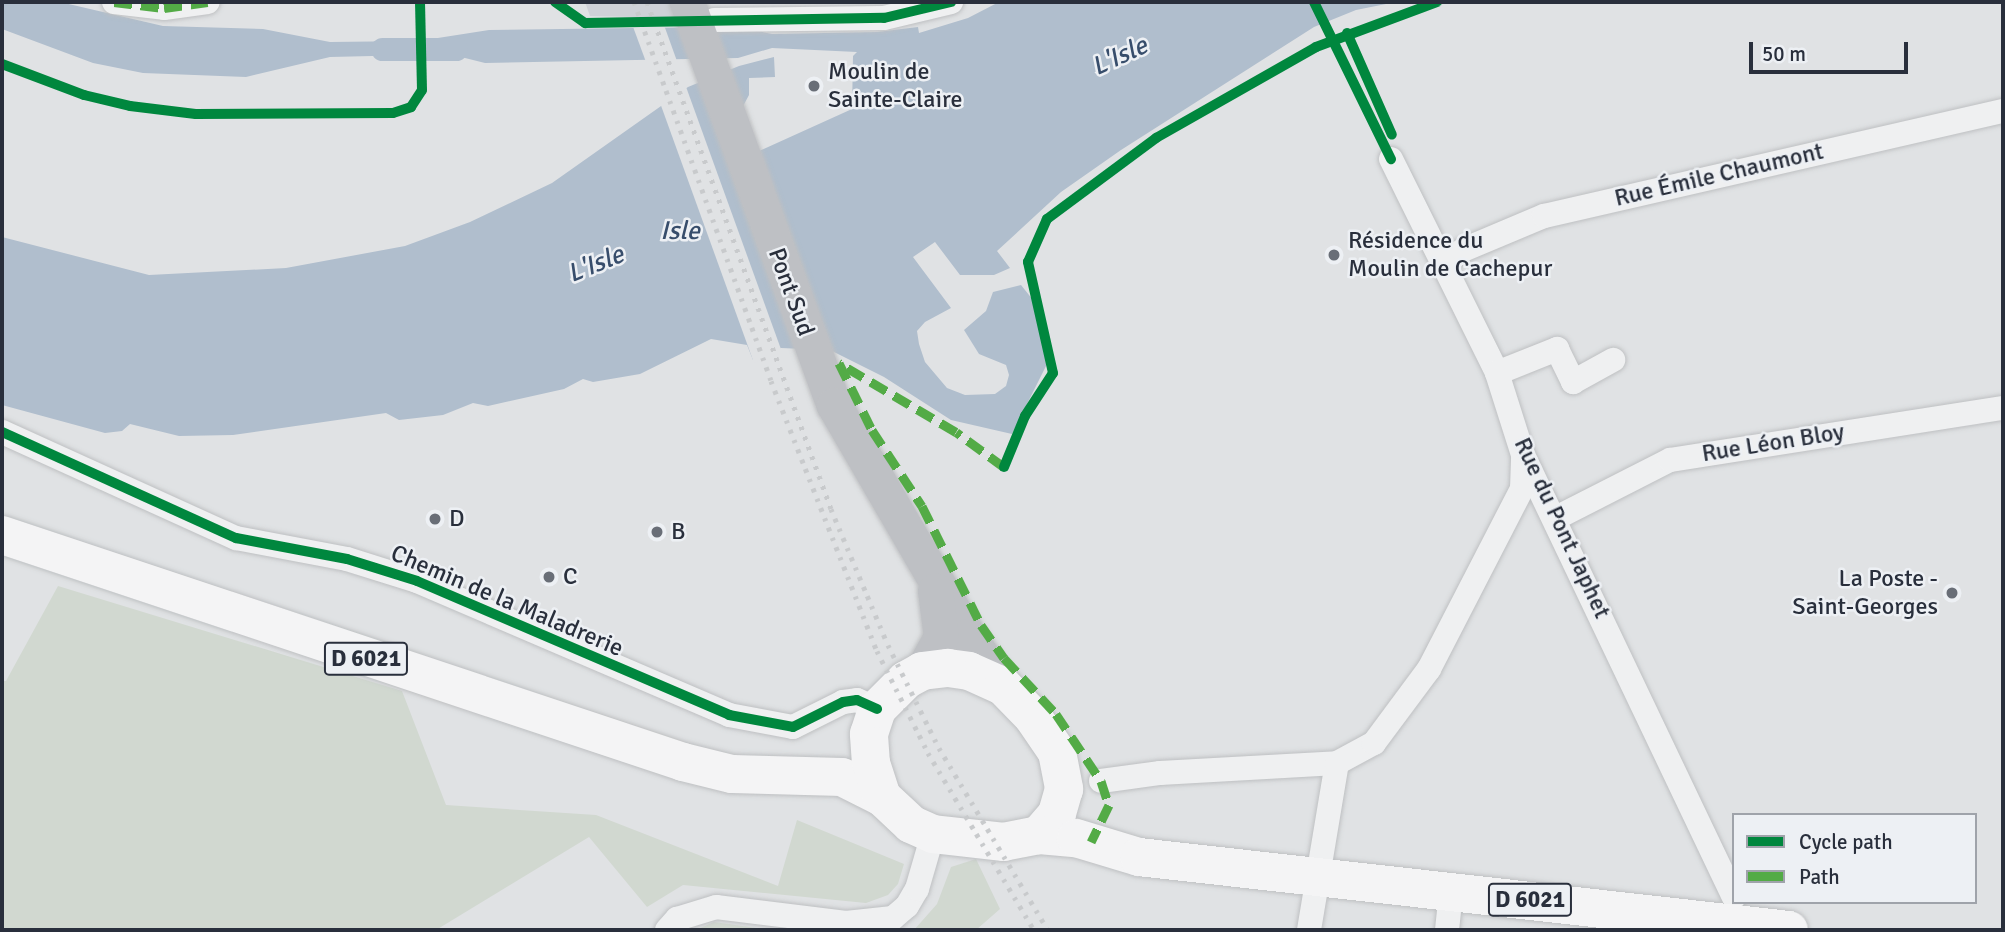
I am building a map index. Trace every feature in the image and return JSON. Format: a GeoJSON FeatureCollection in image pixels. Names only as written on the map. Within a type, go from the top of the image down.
{"type":"FeatureCollection","features":[{"type":"Feature","properties":{"kind":"main road","name":"Pont Sud"},"geometry":{"type":"LineString","coordinates":[[700,11],[821,374],[851,436],[1003,685]]}},
{"type":"Feature","properties":{"kind":"main road","name":"D 6021"},"geometry":{"type":"LineString","coordinates":[[2,535],[605,739],[732,774],[842,777],[883,797]]}},
{"type":"Feature","properties":{"kind":"main road","name":"Pont Sud"},"geometry":{"type":"LineString","coordinates":[[922,671],[942,625],[929,566]]}},
{"type":"Feature","properties":{"kind":"main road"},"geometry":{"type":"LineString","coordinates":[[922,671],[969,671],[1003,685],[1033,716],[1083,785],[1039,835],[1004,842],[933,834],[911,824],[883,797],[871,764],[873,721],[922,671]]}},
{"type":"Feature","properties":{"kind":"main road","name":"D 6021"},"geometry":{"type":"LineString","coordinates":[[732,774],[818,761],[873,721]]}},
{"type":"Feature","properties":{"kind":"main road","name":"D 6021"},"geometry":{"type":"LineString","coordinates":[[1083,785],[1096,830],[1139,857]]}},
{"type":"Feature","properties":{"kind":"main road","name":"D 6021"},"geometry":{"type":"LineString","coordinates":[[1039,835],[1076,838],[1139,857],[1451,892],[1572,917],[1756,921]]}},
{"type":"Feature","properties":{"kind":"street"},"geometry":{"type":"LineString","coordinates":[[114,2],[164,8],[208,2]]}},
{"type":"Feature","properties":{"kind":"street"},"geometry":{"type":"LineString","coordinates":[[700,11],[884,18],[951,2]]}},
{"type":"Feature","properties":{"kind":"street","name":"Rue Émile Chaumont"},"geometry":{"type":"LineString","coordinates":[[1443,264],[1463,250],[1544,216],[2003,111]]}},
{"type":"Feature","properties":{"kind":"street","name":"Rue du Pont Japhet"},"geometry":{"type":"LineString","coordinates":[[1391,159],[1497,373],[1524,455],[1732,873]]}},
{"type":"Feature","properties":{"kind":"street"},"geometry":{"type":"LineString","coordinates":[[1497,373],[1557,349],[1573,382],[1613,360]]}},
{"type":"Feature","properties":{"kind":"street","name":"Rue Léon Bloy"},"geometry":{"type":"LineString","coordinates":[[1556,518],[1670,460],[2003,408]]}},
{"type":"Feature","properties":{"kind":"street","name":"Chemin de la Maladrerie"},"geometry":{"type":"LineString","coordinates":[[2,432],[236,538],[347,559],[417,581],[729,715],[793,727],[843,702],[857,700],[873,721]]}},
{"type":"Feature","properties":{"kind":"street"},"geometry":{"type":"LineString","coordinates":[[1083,785],[1160,773],[1337,763],[1374,743],[1429,669],[1522,489],[1524,455]]}},
{"type":"Feature","properties":{"kind":"street"},"geometry":{"type":"LineString","coordinates":[[1309,930],[1337,763]]}},
{"type":"Feature","properties":{"kind":"street"},"geometry":{"type":"LineString","coordinates":[[667,930],[677,919],[716,908],[846,923],[893,918],[908,906],[917,889],[933,834]]}},
{"type":"Feature","properties":{"kind":"street"},"geometry":{"type":"LineString","coordinates":[[1447,930],[1451,892]]}},
{"type":"Feature","properties":{"kind":"street","name":"Rue du Pont Japhet"},"geometry":{"type":"LineString","coordinates":[[1748,904],[1756,921]]}},
{"type":"Feature","properties":{"kind":"shaded area"},"geometry":{"type":"Polygon","coordinates":[[[585,2],[672,2],[679,18],[590,16],[585,2]]]}},
{"type":"Feature","properties":{"kind":"shaded area"},"geometry":{"type":"Polygon","coordinates":[[[58,586],[402,691],[446,805],[596,815],[778,886],[797,820],[904,864],[898,884],[888,895],[866,903],[683,885],[647,907],[589,837],[436,930],[2,930],[2,681],[6,681],[58,586]]]}},
{"type":"Feature","properties":{"kind":"shaded area"},"geometry":{"type":"Polygon","coordinates":[[[976,859],[1000,909],[976,930],[914,930],[937,904],[951,867],[976,859]]]}},
{"type":"Feature","properties":{"kind":"shaded area"},"geometry":{"type":"Polygon","coordinates":[[[714,922],[772,930],[696,930],[714,922]]]}},
{"type":"Feature","properties":{"kind":"water"},"geometry":{"type":"Polygon","coordinates":[[[2,2],[60,2],[163,26],[263,29],[330,42],[414,41],[414,55],[330,57],[246,77],[143,73],[93,63],[2,29],[2,2]]]}},
{"type":"Feature","properties":{"kind":"water","name":"Isle"},"geometry":{"type":"Polygon","coordinates":[[[999,2],[1396,2],[1356,10],[1314,27],[1121,150],[1061,192],[997,251],[1010,268],[994,275],[960,275],[935,242],[913,257],[951,308],[925,322],[917,331],[925,362],[947,388],[965,395],[995,394],[1006,386],[1009,375],[1006,365],[979,354],[964,330],[986,311],[993,292],[1021,285],[1033,300],[1049,360],[1012,434],[951,420],[884,377],[830,350],[781,348],[753,360],[747,345],[711,339],[640,374],[593,382],[583,379],[564,389],[488,406],[473,403],[443,415],[399,420],[386,413],[233,435],[179,436],[130,424],[122,431],[105,433],[2,405],[2,237],[149,275],[286,268],[405,246],[470,222],[552,183],[688,87],[739,66],[774,57],[775,77],[749,78],[749,95],[742,108],[757,152],[852,109],[853,56],[857,52],[772,48],[738,58],[485,63],[453,55],[426,55],[425,40],[489,30],[739,27],[772,34],[877,32],[918,27],[919,33],[968,18],[999,2]]]}},
{"type":"Feature","properties":{"kind":"pier"},"geometry":{"type":"Polygon","coordinates":[[[632,24],[664,25],[678,64],[646,62],[632,24]]]}},
{"type":"Feature","properties":{"kind":"pier"},"geometry":{"type":"Polygon","coordinates":[[[685,84],[782,352],[754,363],[659,100],[685,84]]]}},
{"type":"Feature","properties":{"kind":"waterway"},"geometry":{"type":"LineString","coordinates":[[382,49],[456,49]]}},
{"type":"Feature","properties":{"kind":"railway"},"geometry":{"type":"LineString","coordinates":[[634,2],[771,381],[877,651],[928,753],[1034,930]]}},
{"type":"Feature","properties":{"kind":"railway"},"geometry":{"type":"LineString","coordinates":[[647,2],[831,509],[888,645],[939,748],[1048,930]]}},
{"type":"Feature","properties":{"kind":"marked path"},"geometry":{"type":"LineString","coordinates":[[114,2],[164,8],[208,2]]}},
{"type":"Feature","properties":{"kind":"marked path"},"geometry":{"type":"LineString","coordinates":[[1004,467],[956,432],[839,363],[872,430],[922,506],[981,625],[1004,658],[1056,714],[1101,781],[1109,805],[1091,842]]}},
{"type":"Feature","properties":{"kind":"cycle path"},"geometry":{"type":"LineString","coordinates":[[2,64],[84,95],[130,106],[196,114],[393,113],[411,107],[422,90],[420,2]]}},
{"type":"Feature","properties":{"kind":"cycle path"},"geometry":{"type":"LineString","coordinates":[[555,2],[585,23],[884,18],[951,2]]}},
{"type":"Feature","properties":{"kind":"cycle path"},"geometry":{"type":"LineString","coordinates":[[1314,2],[1391,159]]}},
{"type":"Feature","properties":{"kind":"cycle path"},"geometry":{"type":"LineString","coordinates":[[1004,467],[1025,416],[1053,373],[1028,262],[1047,219],[1156,138],[1316,47],[1437,2]]}},
{"type":"Feature","properties":{"kind":"cycle path"},"geometry":{"type":"LineString","coordinates":[[1347,33],[1392,135]]}},
{"type":"Feature","properties":{"kind":"cycle path"},"geometry":{"type":"LineString","coordinates":[[2,432],[236,538],[347,559],[417,581],[729,715],[793,727],[843,702],[857,700],[877,709]]}},
{"type":"Feature","properties":{"kind":"place","name":"Moulin de Sainte-Claire"},"geometry":{"type":"Point","coordinates":[814,86]}},
{"type":"Feature","properties":{"kind":"place","name":"Résidence du Moulin de Cachepur"},"geometry":{"type":"Point","coordinates":[1334,255]}},
{"type":"Feature","properties":{"kind":"place","name":"D"},"geometry":{"type":"Point","coordinates":[435,519]}},
{"type":"Feature","properties":{"kind":"place","name":"B"},"geometry":{"type":"Point","coordinates":[657,532]}},
{"type":"Feature","properties":{"kind":"place","name":"C"},"geometry":{"type":"Point","coordinates":[549,577]}},
{"type":"Feature","properties":{"kind":"place","name":"La Poste - Saint-Georges"},"geometry":{"type":"Point","coordinates":[1952,593]}},
{"type":"Feature","properties":{"kind":"water label","name":"L'Isle"},"geometry":{"type":"Point","coordinates":[1120,57]}},
{"type":"Feature","properties":{"kind":"water label","name":"L'Isle"},"geometry":{"type":"Point","coordinates":[596,265]}}]}
